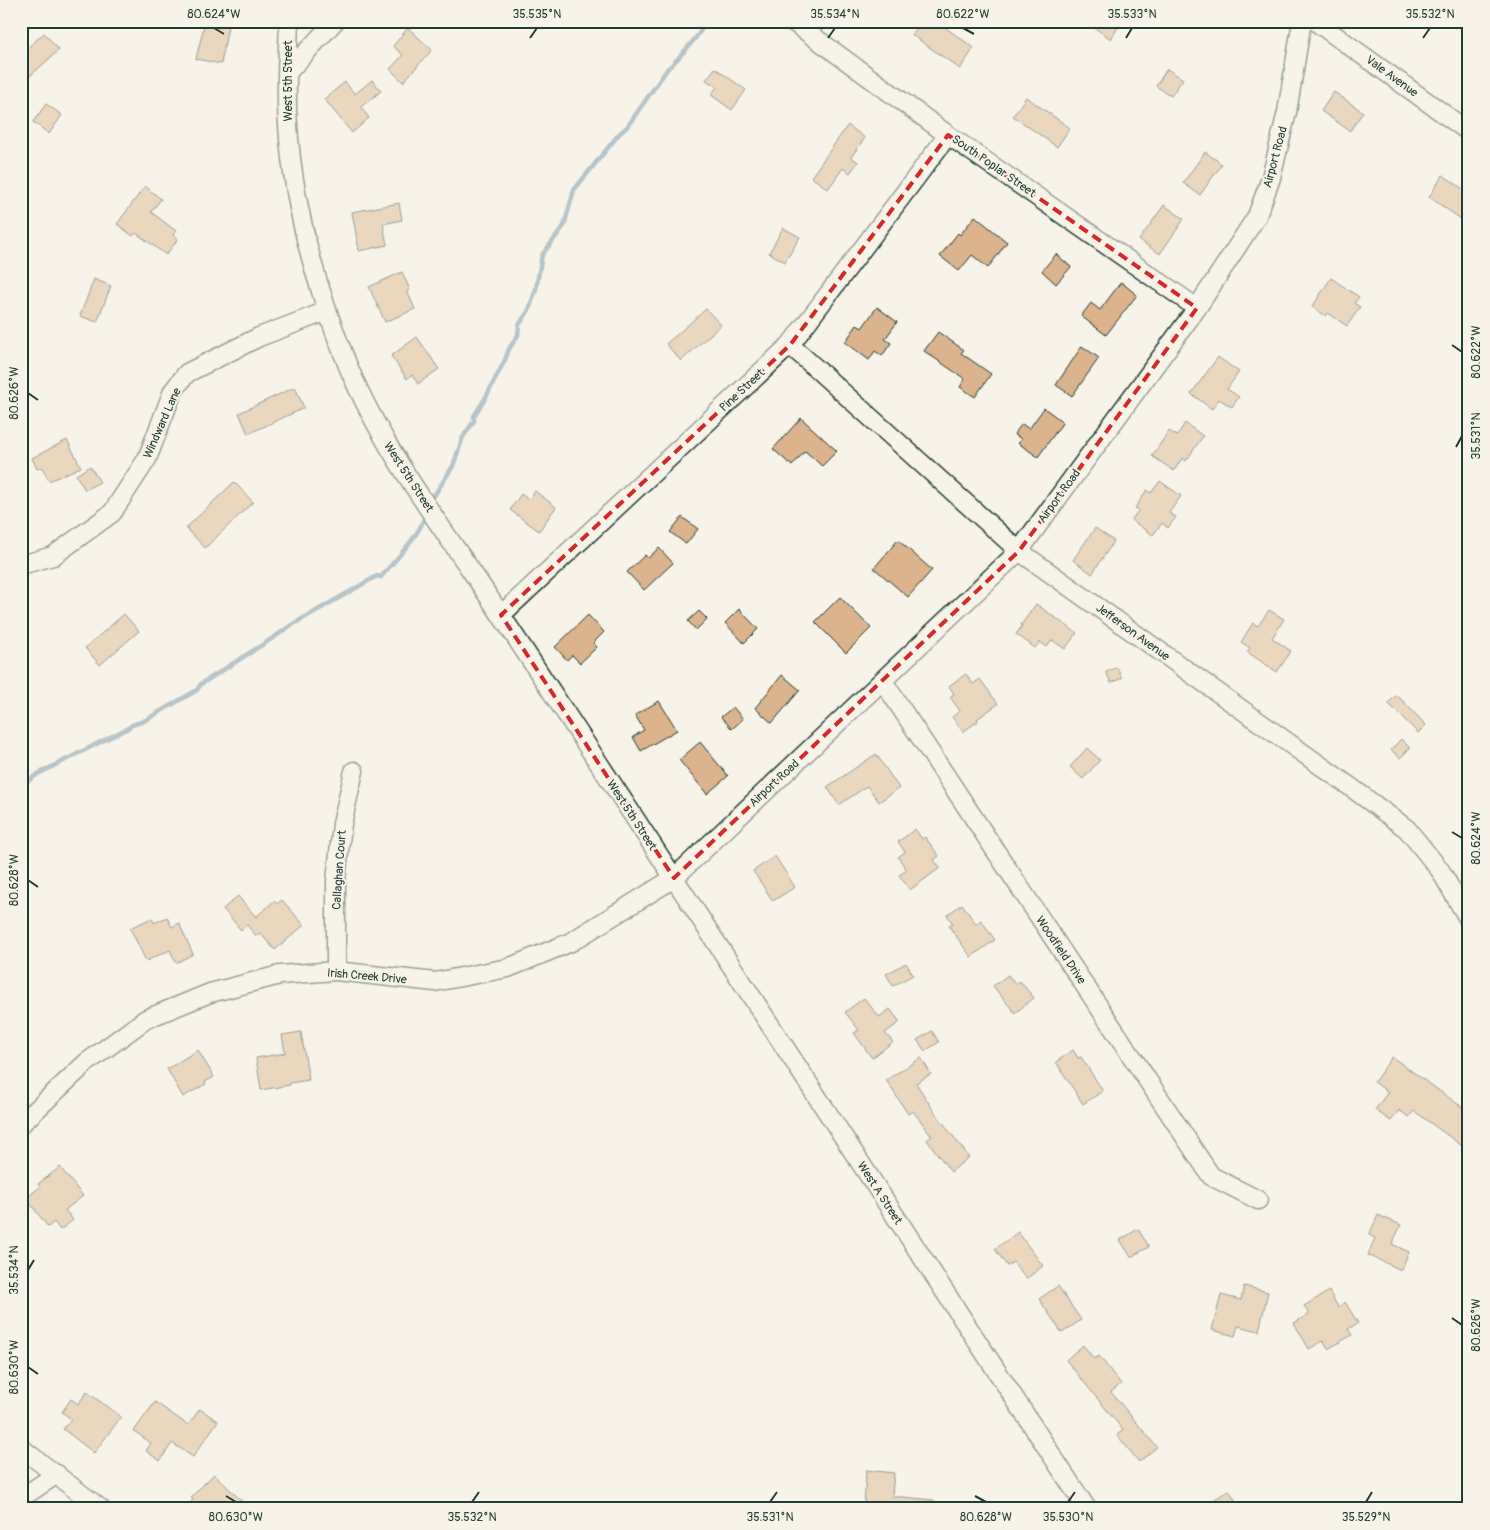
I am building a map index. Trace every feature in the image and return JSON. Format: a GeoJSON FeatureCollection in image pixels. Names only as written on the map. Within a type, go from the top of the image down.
{"type":"FeatureCollection","features":[{"type":"Feature","properties":{"kind":"street","name":"West 5th Street"},"geometry":{"type":"LineString","coordinates":[[289,21],[288,124],[293,176],[304,233],[327,311],[349,368],[377,427],[445,533],[674,878]]}},
{"type":"Feature","properties":{"kind":"street"},"geometry":{"type":"LineString","coordinates":[[287,73],[335,21]]}},
{"type":"Feature","properties":{"kind":"street","name":"South Poplar Street"},"geometry":{"type":"LineString","coordinates":[[792,21],[948,134],[1197,308]]}},
{"type":"Feature","properties":{"kind":"street","name":"Airport Road"},"geometry":{"type":"LineString","coordinates":[[674,878],[1019,551],[1197,308],[1257,216],[1271,178],[1287,112],[1302,21]]}},
{"type":"Feature","properties":{"kind":"street","name":"Vale Avenue"},"geometry":{"type":"LineString","coordinates":[[1315,21],[1469,132]]}},
{"type":"Feature","properties":{"kind":"street","name":"Pine Street"},"geometry":{"type":"LineString","coordinates":[[501,615],[790,345],[948,134]]}},
{"type":"Feature","properties":{"kind":"street","name":"Windward Lane"},"geometry":{"type":"LineString","coordinates":[[21,565],[53,556],[112,513],[147,459],[173,391],[187,373],[259,336],[327,311]]}},
{"type":"Feature","properties":{"kind":"street","name":"Jefferson Avenue"},"geometry":{"type":"LineString","coordinates":[[790,345],[1019,551],[1408,830],[1440,870],[1469,920]]}},
{"type":"Feature","properties":{"kind":"street","name":"Woodfield Drive"},"geometry":{"type":"LineString","coordinates":[[883,681],[1211,1176],[1258,1200]]}},
{"type":"Feature","properties":{"kind":"street","name":"Callaghan Court"},"geometry":{"type":"LineString","coordinates":[[336,971],[336,881],[342,824],[354,771]]}},
{"type":"Feature","properties":{"kind":"street","name":"Irish Creek Drive"},"geometry":{"type":"LineString","coordinates":[[21,1124],[86,1063],[146,1019],[210,993],[280,975],[336,971],[435,982],[508,968],[571,942],[674,878]]}},
{"type":"Feature","properties":{"kind":"street","name":"West A Street"},"geometry":{"type":"LineString","coordinates":[[674,878],[1087,1509]]}},
{"type":"Feature","properties":{"kind":"street"},"geometry":{"type":"LineString","coordinates":[[21,1448],[102,1509]]}},
{"type":"Feature","properties":{"kind":"street"},"geometry":{"type":"LineString","coordinates":[[21,1498],[57,1474]]}},
{"type":"Feature","properties":{"kind":"highlighted area"},"geometry":{"type":"Polygon","coordinates":[[[948,135],[1197,308],[1019,551],[674,878],[501,615],[790,345],[948,135]]]}},
{"type":"Feature","properties":{"kind":"building"},"geometry":{"type":"Polygon","coordinates":[[[205,21],[229,21],[221,64],[196,59],[205,21]]]}},
{"type":"Feature","properties":{"kind":"building"},"geometry":{"type":"Polygon","coordinates":[[[922,21],[936,21],[974,48],[960,69],[912,35],[922,21]]]}},
{"type":"Feature","properties":{"kind":"building"},"geometry":{"type":"Polygon","coordinates":[[[1084,21],[1122,21],[1111,39],[1084,21]]]}},
{"type":"Feature","properties":{"kind":"building"},"geometry":{"type":"Polygon","coordinates":[[[408,28],[432,50],[403,82],[390,69],[403,55],[393,46],[408,28]]]}},
{"type":"Feature","properties":{"kind":"building"},"geometry":{"type":"Polygon","coordinates":[[[44,33],[59,50],[21,84],[21,54],[44,33]]]}},
{"type":"Feature","properties":{"kind":"building"},"geometry":{"type":"Polygon","coordinates":[[[715,68],[746,90],[732,110],[711,95],[717,87],[706,80],[715,68]]]}},
{"type":"Feature","properties":{"kind":"building"},"geometry":{"type":"Polygon","coordinates":[[[1167,69],[1183,79],[1171,96],[1156,86],[1167,69]]]}},
{"type":"Feature","properties":{"kind":"building"},"geometry":{"type":"Polygon","coordinates":[[[372,80],[381,91],[361,107],[369,118],[352,133],[324,99],[345,82],[355,94],[372,80]]]}},
{"type":"Feature","properties":{"kind":"building"},"geometry":{"type":"Polygon","coordinates":[[[1334,92],[1363,112],[1350,131],[1321,111],[1334,92]]]}},
{"type":"Feature","properties":{"kind":"building"},"geometry":{"type":"Polygon","coordinates":[[[1026,97],[1070,128],[1057,147],[1013,116],[1026,97]]]}},
{"type":"Feature","properties":{"kind":"building"},"geometry":{"type":"Polygon","coordinates":[[[46,104],[62,115],[49,134],[33,122],[46,104]]]}},
{"type":"Feature","properties":{"kind":"building"},"geometry":{"type":"Polygon","coordinates":[[[848,125],[865,138],[851,157],[858,162],[850,173],[843,168],[828,189],[811,177],[848,125]]]}},
{"type":"Feature","properties":{"kind":"building"},"geometry":{"type":"Polygon","coordinates":[[[1205,152],[1222,164],[1200,195],[1183,183],[1205,152]]]}},
{"type":"Feature","properties":{"kind":"building"},"geometry":{"type":"Polygon","coordinates":[[[1443,175],[1469,193],[1469,207],[1461,219],[1429,197],[1443,175]]]}},
{"type":"Feature","properties":{"kind":"building"},"geometry":{"type":"Polygon","coordinates":[[[145,186],[161,199],[151,212],[176,231],[173,235],[178,239],[166,255],[136,233],[133,236],[117,224],[145,186]]]}},
{"type":"Feature","properties":{"kind":"building"},"geometry":{"type":"Polygon","coordinates":[[[399,203],[402,220],[383,224],[387,245],[359,251],[352,212],[399,203]]]}},
{"type":"Feature","properties":{"kind":"building"},"geometry":{"type":"Polygon","coordinates":[[[1164,205],[1184,219],[1160,254],[1139,240],[1164,205]]]}},
{"type":"Feature","properties":{"kind":"building"},"geometry":{"type":"Polygon","coordinates":[[[975,216],[1007,242],[988,268],[972,255],[959,271],[940,256],[958,233],[960,235],[975,216]]]}},
{"type":"Feature","properties":{"kind":"building"},"geometry":{"type":"Polygon","coordinates":[[[783,228],[800,237],[785,262],[769,253],[783,228]]]}},
{"type":"Feature","properties":{"kind":"building"},"geometry":{"type":"Polygon","coordinates":[[[1056,254],[1071,267],[1056,284],[1042,271],[1056,254]]]}},
{"type":"Feature","properties":{"kind":"building"},"geometry":{"type":"Polygon","coordinates":[[[402,272],[410,290],[407,291],[415,309],[385,322],[369,287],[402,272]]]}},
{"type":"Feature","properties":{"kind":"building"},"geometry":{"type":"Polygon","coordinates":[[[1331,278],[1359,297],[1354,303],[1360,307],[1347,326],[1328,313],[1326,316],[1312,307],[1331,278]]]}},
{"type":"Feature","properties":{"kind":"building"},"geometry":{"type":"Polygon","coordinates":[[[94,279],[111,286],[97,322],[80,316],[94,279]]]}},
{"type":"Feature","properties":{"kind":"building"},"geometry":{"type":"Polygon","coordinates":[[[1121,282],[1137,295],[1106,335],[1081,316],[1091,303],[1100,310],[1121,282]]]}},
{"type":"Feature","properties":{"kind":"building"},"geometry":{"type":"Polygon","coordinates":[[[877,307],[897,322],[885,339],[891,343],[882,356],[875,351],[869,360],[845,342],[857,325],[862,328],[877,307]]]}},
{"type":"Feature","properties":{"kind":"building"},"geometry":{"type":"Polygon","coordinates":[[[706,309],[721,325],[681,361],[666,344],[706,309]]]}},
{"type":"Feature","properties":{"kind":"building"},"geometry":{"type":"Polygon","coordinates":[[[938,332],[964,350],[961,353],[991,374],[975,397],[960,387],[965,379],[924,351],[938,332]]]}},
{"type":"Feature","properties":{"kind":"building"},"geometry":{"type":"Polygon","coordinates":[[[417,337],[439,369],[418,384],[412,375],[407,379],[391,356],[417,337]]]}},
{"type":"Feature","properties":{"kind":"building"},"geometry":{"type":"Polygon","coordinates":[[[1082,346],[1099,358],[1072,396],[1056,385],[1082,346]]]}},
{"type":"Feature","properties":{"kind":"building"},"geometry":{"type":"Polygon","coordinates":[[[1218,357],[1239,372],[1227,389],[1239,397],[1232,407],[1219,399],[1212,409],[1191,394],[1218,357]]]}},
{"type":"Feature","properties":{"kind":"building"},"geometry":{"type":"Polygon","coordinates":[[[295,387],[304,408],[248,434],[239,413],[295,387]]]}},
{"type":"Feature","properties":{"kind":"building"},"geometry":{"type":"Polygon","coordinates":[[[1044,408],[1063,422],[1038,457],[1018,443],[1021,439],[1014,434],[1022,424],[1029,429],[1044,408]]]}},
{"type":"Feature","properties":{"kind":"building"},"geometry":{"type":"Polygon","coordinates":[[[801,418],[837,451],[822,466],[805,451],[792,466],[773,449],[801,418]]]}},
{"type":"Feature","properties":{"kind":"building"},"geometry":{"type":"Polygon","coordinates":[[[1185,423],[1203,436],[1186,461],[1182,458],[1174,471],[1152,456],[1169,431],[1177,436],[1185,423]]]}},
{"type":"Feature","properties":{"kind":"building"},"geometry":{"type":"Polygon","coordinates":[[[67,440],[81,467],[49,481],[42,467],[37,469],[32,458],[67,440]]]}},
{"type":"Feature","properties":{"kind":"building"},"geometry":{"type":"Polygon","coordinates":[[[90,466],[100,482],[85,490],[76,475],[90,466]]]}},
{"type":"Feature","properties":{"kind":"building"},"geometry":{"type":"Polygon","coordinates":[[[1160,481],[1181,496],[1169,513],[1176,517],[1168,528],[1162,523],[1153,535],[1131,520],[1139,510],[1135,508],[1147,490],[1151,493],[1160,481]]]}},
{"type":"Feature","properties":{"kind":"building"},"geometry":{"type":"Polygon","coordinates":[[[234,482],[253,502],[205,548],[186,528],[234,482]]]}},
{"type":"Feature","properties":{"kind":"building"},"geometry":{"type":"Polygon","coordinates":[[[535,491],[556,507],[539,531],[510,510],[521,494],[529,500],[535,491]]]}},
{"type":"Feature","properties":{"kind":"building"},"geometry":{"type":"Polygon","coordinates":[[[682,517],[698,529],[686,544],[670,532],[682,517]]]}},
{"type":"Feature","properties":{"kind":"building"},"geometry":{"type":"Polygon","coordinates":[[[1095,528],[1114,541],[1092,574],[1073,560],[1095,528]]]}},
{"type":"Feature","properties":{"kind":"building"},"geometry":{"type":"Polygon","coordinates":[[[898,540],[932,570],[908,597],[874,568],[898,540]]]}},
{"type":"Feature","properties":{"kind":"building"},"geometry":{"type":"Polygon","coordinates":[[[659,548],[673,563],[644,590],[627,572],[645,555],[648,558],[659,548]]]}},
{"type":"Feature","properties":{"kind":"building"},"geometry":{"type":"Polygon","coordinates":[[[840,597],[871,628],[846,653],[815,622],[840,597]]]}},
{"type":"Feature","properties":{"kind":"building"},"geometry":{"type":"Polygon","coordinates":[[[1036,604],[1077,633],[1065,649],[1052,640],[1047,647],[1040,642],[1035,648],[1016,634],[1036,604]]]}},
{"type":"Feature","properties":{"kind":"building"},"geometry":{"type":"Polygon","coordinates":[[[739,609],[758,629],[744,643],[725,623],[739,609]]]}},
{"type":"Feature","properties":{"kind":"building"},"geometry":{"type":"Polygon","coordinates":[[[1269,610],[1284,619],[1272,638],[1291,651],[1277,672],[1247,652],[1250,648],[1241,642],[1253,623],[1258,626],[1269,610]]]}},
{"type":"Feature","properties":{"kind":"building"},"geometry":{"type":"Polygon","coordinates":[[[699,611],[707,619],[696,630],[688,621],[699,611]]]}},
{"type":"Feature","properties":{"kind":"building"},"geometry":{"type":"Polygon","coordinates":[[[124,614],[139,631],[100,665],[85,648],[124,614]]]}},
{"type":"Feature","properties":{"kind":"building"},"geometry":{"type":"Polygon","coordinates":[[[588,615],[604,632],[593,643],[597,647],[580,663],[572,655],[567,660],[555,647],[588,615]]]}},
{"type":"Feature","properties":{"kind":"building"},"geometry":{"type":"Polygon","coordinates":[[[1117,667],[1122,678],[1111,683],[1106,672],[1117,667]]]}},
{"type":"Feature","properties":{"kind":"building"},"geometry":{"type":"Polygon","coordinates":[[[966,674],[973,684],[980,679],[998,704],[963,732],[952,717],[960,711],[950,697],[954,694],[949,686],[966,674]]]}},
{"type":"Feature","properties":{"kind":"building"},"geometry":{"type":"Polygon","coordinates":[[[782,675],[800,690],[772,723],[755,708],[782,675]]]}},
{"type":"Feature","properties":{"kind":"building"},"geometry":{"type":"Polygon","coordinates":[[[1397,695],[1426,725],[1418,733],[1388,703],[1397,695]]]}},
{"type":"Feature","properties":{"kind":"building"},"geometry":{"type":"Polygon","coordinates":[[[659,701],[677,730],[641,751],[633,737],[644,730],[635,715],[659,701]]]}},
{"type":"Feature","properties":{"kind":"building"},"geometry":{"type":"Polygon","coordinates":[[[733,707],[743,719],[732,729],[721,717],[733,707]]]}},
{"type":"Feature","properties":{"kind":"building"},"geometry":{"type":"Polygon","coordinates":[[[1401,739],[1410,748],[1400,758],[1391,750],[1401,739]]]}},
{"type":"Feature","properties":{"kind":"building"},"geometry":{"type":"Polygon","coordinates":[[[700,742],[728,776],[707,794],[679,760],[700,742]]]}},
{"type":"Feature","properties":{"kind":"building"},"geometry":{"type":"Polygon","coordinates":[[[1087,748],[1100,760],[1083,779],[1070,767],[1087,748]]]}},
{"type":"Feature","properties":{"kind":"building"},"geometry":{"type":"Polygon","coordinates":[[[876,754],[899,788],[879,802],[867,786],[839,805],[827,787],[876,754]]]}},
{"type":"Feature","properties":{"kind":"building"},"geometry":{"type":"Polygon","coordinates":[[[915,829],[922,839],[925,837],[939,856],[934,860],[940,868],[910,890],[899,875],[907,870],[898,857],[905,852],[898,842],[915,829]]]}},
{"type":"Feature","properties":{"kind":"building"},"geometry":{"type":"Polygon","coordinates":[[[775,856],[795,887],[773,901],[753,871],[775,856]]]}},
{"type":"Feature","properties":{"kind":"building"},"geometry":{"type":"Polygon","coordinates":[[[238,896],[256,917],[274,901],[277,904],[282,900],[304,925],[275,950],[260,933],[256,936],[247,925],[241,930],[223,909],[238,896]]]}},
{"type":"Feature","properties":{"kind":"building"},"geometry":{"type":"Polygon","coordinates":[[[962,904],[976,924],[981,920],[995,940],[971,957],[949,926],[953,924],[947,915],[962,904]]]}},
{"type":"Feature","properties":{"kind":"building"},"geometry":{"type":"Polygon","coordinates":[[[167,917],[172,927],[179,923],[193,954],[176,963],[170,950],[146,961],[130,928],[152,918],[154,923],[167,917]]]}},
{"type":"Feature","properties":{"kind":"building"},"geometry":{"type":"Polygon","coordinates":[[[906,963],[913,975],[893,986],[886,974],[906,963]]]}},
{"type":"Feature","properties":{"kind":"building"},"geometry":{"type":"Polygon","coordinates":[[[1008,975],[1016,984],[1020,981],[1034,998],[1015,1013],[993,986],[1008,975]]]}},
{"type":"Feature","properties":{"kind":"building"},"geometry":{"type":"Polygon","coordinates":[[[864,998],[879,1017],[890,1009],[900,1022],[885,1033],[893,1042],[872,1058],[854,1033],[859,1030],[845,1012],[864,998]]]}},
{"type":"Feature","properties":{"kind":"building"},"geometry":{"type":"Polygon","coordinates":[[[932,1031],[939,1042],[925,1051],[917,1040],[932,1031]]]}},
{"type":"Feature","properties":{"kind":"building"},"geometry":{"type":"Polygon","coordinates":[[[301,1032],[309,1080],[261,1090],[256,1058],[285,1053],[282,1035],[301,1032]]]}},
{"type":"Feature","properties":{"kind":"building"},"geometry":{"type":"Polygon","coordinates":[[[198,1050],[214,1077],[205,1082],[206,1084],[183,1097],[167,1069],[198,1050]]]}},
{"type":"Feature","properties":{"kind":"building"},"geometry":{"type":"Polygon","coordinates":[[[1073,1050],[1078,1058],[1081,1057],[1103,1091],[1083,1104],[1056,1062],[1073,1050]]]}},
{"type":"Feature","properties":{"kind":"building"},"geometry":{"type":"Polygon","coordinates":[[[1392,1057],[1469,1112],[1469,1151],[1414,1111],[1409,1117],[1399,1110],[1391,1121],[1375,1110],[1388,1092],[1374,1082],[1392,1057]]]}},
{"type":"Feature","properties":{"kind":"building"},"geometry":{"type":"Polygon","coordinates":[[[921,1058],[931,1074],[916,1083],[934,1111],[969,1157],[951,1172],[927,1140],[932,1136],[913,1111],[908,1114],[886,1080],[921,1058]]]}},
{"type":"Feature","properties":{"kind":"building"},"geometry":{"type":"Polygon","coordinates":[[[60,1167],[83,1196],[65,1210],[73,1220],[60,1230],[54,1222],[48,1227],[26,1198],[40,1187],[38,1184],[60,1167]]]}},
{"type":"Feature","properties":{"kind":"building"},"geometry":{"type":"Polygon","coordinates":[[[1378,1215],[1401,1225],[1392,1244],[1409,1252],[1401,1270],[1368,1255],[1375,1238],[1369,1235],[1378,1215]]]}},
{"type":"Feature","properties":{"kind":"building"},"geometry":{"type":"Polygon","coordinates":[[[1138,1229],[1149,1247],[1131,1257],[1120,1240],[1138,1229]]]}},
{"type":"Feature","properties":{"kind":"building"},"geometry":{"type":"Polygon","coordinates":[[[1018,1232],[1043,1266],[1026,1279],[1013,1262],[1007,1266],[995,1249],[1018,1232]]]}},
{"type":"Feature","properties":{"kind":"building"},"geometry":{"type":"Polygon","coordinates":[[[1058,1286],[1081,1320],[1062,1333],[1039,1299],[1058,1286]]]}},
{"type":"Feature","properties":{"kind":"building"},"geometry":{"type":"Polygon","coordinates":[[[1244,1286],[1268,1292],[1259,1331],[1238,1326],[1235,1336],[1212,1330],[1221,1295],[1241,1300],[1244,1286]]]}},
{"type":"Feature","properties":{"kind":"building"},"geometry":{"type":"Polygon","coordinates":[[[1329,1291],[1338,1307],[1345,1302],[1358,1323],[1348,1329],[1352,1335],[1328,1349],[1323,1341],[1309,1349],[1294,1323],[1309,1314],[1304,1306],[1329,1291]]]}},
{"type":"Feature","properties":{"kind":"building"},"geometry":{"type":"Polygon","coordinates":[[[1083,1345],[1094,1359],[1099,1356],[1121,1384],[1111,1392],[1157,1447],[1139,1462],[1117,1435],[1123,1430],[1066,1360],[1083,1345]]]}},
{"type":"Feature","properties":{"kind":"building"},"geometry":{"type":"Polygon","coordinates":[[[87,1392],[121,1417],[94,1453],[63,1429],[71,1419],[62,1412],[71,1399],[78,1404],[87,1392]]]}},
{"type":"Feature","properties":{"kind":"building"},"geometry":{"type":"Polygon","coordinates":[[[155,1402],[188,1425],[200,1409],[218,1421],[193,1457],[172,1443],[160,1461],[146,1451],[151,1443],[134,1431],[155,1402]]]}},
{"type":"Feature","properties":{"kind":"building"},"geometry":{"type":"Polygon","coordinates":[[[866,1470],[894,1473],[892,1496],[934,1500],[934,1509],[864,1509],[866,1470]]]}},
{"type":"Feature","properties":{"kind":"building"},"geometry":{"type":"Polygon","coordinates":[[[214,1474],[250,1509],[184,1509],[193,1500],[191,1497],[214,1474]]]}},
{"type":"Feature","properties":{"kind":"building"},"geometry":{"type":"Polygon","coordinates":[[[1229,1490],[1238,1504],[1229,1509],[1221,1509],[1215,1499],[1229,1490]]]}},
{"type":"Feature","properties":{"kind":"waterway"},"geometry":{"type":"LineString","coordinates":[[430,502],[453,466],[463,437],[474,421],[474,416],[518,335],[519,325],[529,310],[536,289],[542,255],[564,226],[574,190],[619,134],[627,127],[668,68],[701,30]]}},
{"type":"Feature","properties":{"kind":"waterway"},"geometry":{"type":"LineString","coordinates":[[21,786],[38,774],[132,725],[144,721],[197,690],[201,684],[290,626],[377,576],[381,577],[413,538],[425,514]]}}]}
